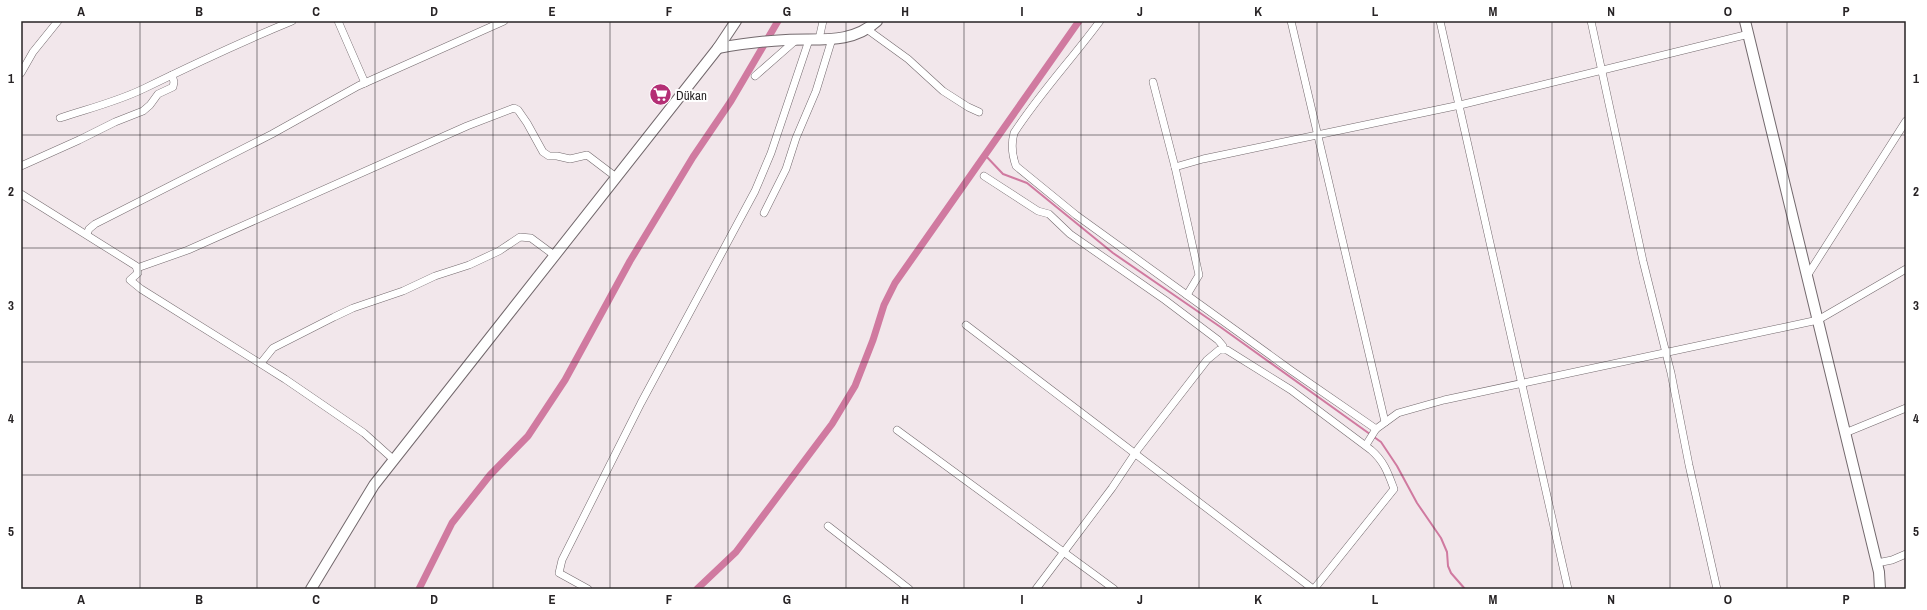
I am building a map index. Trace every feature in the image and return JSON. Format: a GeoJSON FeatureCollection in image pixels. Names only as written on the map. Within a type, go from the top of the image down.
{"type":"FeatureCollection","features":[{"type":"Feature","properties":{"kind":"main road"},"geometry":{"type":"LineString","coordinates":[[312,589],[374,485],[718,48],[736,21]]}},
{"type":"Feature","properties":{"kind":"main road"},"geometry":{"type":"LineString","coordinates":[[718,48],[748,42],[814,40],[848,37],[868,30],[877,21]]}},
{"type":"Feature","properties":{"kind":"main road"},"geometry":{"type":"LineString","coordinates":[[1747,25],[1877,563],[1880,589]]}},
{"type":"Feature","properties":{"kind":"street"},"geometry":{"type":"LineString","coordinates":[[21,73],[33,52],[58,21]]}},
{"type":"Feature","properties":{"kind":"street"},"geometry":{"type":"LineString","coordinates":[[60,118],[105,104],[142,89],[245,40],[292,21]]}},
{"type":"Feature","properties":{"kind":"street"},"geometry":{"type":"LineString","coordinates":[[338,21],[365,83]]}},
{"type":"Feature","properties":{"kind":"street"},"geometry":{"type":"LineString","coordinates":[[87,234],[91,227],[95,224],[272,134],[365,83],[504,21]]}},
{"type":"Feature","properties":{"kind":"street"},"geometry":{"type":"LineString","coordinates":[[588,589],[559,573],[562,560],[641,403],[755,190],[771,153],[814,40],[823,21]]}},
{"type":"Feature","properties":{"kind":"street"},"geometry":{"type":"LineString","coordinates":[[1100,21],[1065,68],[1046,87],[1014,133],[1012,142],[1016,166],[1076,215],[1375,430]]}},
{"type":"Feature","properties":{"kind":"street"},"geometry":{"type":"LineString","coordinates":[[1291,21],[1385,422]]}},
{"type":"Feature","properties":{"kind":"street"},"geometry":{"type":"LineString","coordinates":[[1440,21],[1460,105],[1520,384],[1568,589]]}},
{"type":"Feature","properties":{"kind":"street"},"geometry":{"type":"LineString","coordinates":[[1591,21],[1644,261],[1666,352],[1717,589]]}},
{"type":"Feature","properties":{"kind":"street"},"geometry":{"type":"LineString","coordinates":[[1175,167],[1203,159],[1460,105],[1601,70],[1747,25]]}},
{"type":"Feature","properties":{"kind":"street"},"geometry":{"type":"LineString","coordinates":[[868,30],[908,59],[943,91],[968,107],[979,112]]}},
{"type":"Feature","properties":{"kind":"street"},"geometry":{"type":"LineString","coordinates":[[764,213],[786,169],[796,138],[816,91],[832,39]]}},
{"type":"Feature","properties":{"kind":"street"},"geometry":{"type":"LineString","coordinates":[[755,76],[770,65],[792,40]]}},
{"type":"Feature","properties":{"kind":"street"},"geometry":{"type":"LineString","coordinates":[[21,166],[115,122],[143,111],[158,94],[173,87],[174,82],[172,75]]}},
{"type":"Feature","properties":{"kind":"street"},"geometry":{"type":"LineString","coordinates":[[1153,82],[1175,167],[1199,276],[1188,295]]}},
{"type":"Feature","properties":{"kind":"street"},"geometry":{"type":"LineString","coordinates":[[137,268],[188,250],[467,126],[514,108],[518,110],[527,123],[543,152],[549,156],[557,156],[570,160],[587,155],[616,177]]}},
{"type":"Feature","properties":{"kind":"street"},"geometry":{"type":"LineString","coordinates":[[1807,276],[1906,121]]}},
{"type":"Feature","properties":{"kind":"street"},"geometry":{"type":"LineString","coordinates":[[984,176],[1038,211],[1049,214],[1070,234],[1165,300],[1218,340],[1223,346],[1222,350]]}},
{"type":"Feature","properties":{"kind":"street"},"geometry":{"type":"LineString","coordinates":[[21,194],[80,232],[87,234],[137,268]]}},
{"type":"Feature","properties":{"kind":"street"},"geometry":{"type":"LineString","coordinates":[[261,362],[273,348],[334,317],[402,291],[435,276],[469,265],[499,251],[520,238],[526,236],[531,238],[554,255]]}},
{"type":"Feature","properties":{"kind":"street"},"geometry":{"type":"LineString","coordinates":[[137,268],[138,273],[130,280],[141,289],[261,362],[364,432],[394,460]]}},
{"type":"Feature","properties":{"kind":"street"},"geometry":{"type":"LineString","coordinates":[[1367,444],[1375,430],[1398,413],[1444,400],[1818,320],[1906,269]]}},
{"type":"Feature","properties":{"kind":"street"},"geometry":{"type":"LineString","coordinates":[[966,325],[1134,454],[1314,589],[1394,489],[1386,468],[1379,456],[1367,444],[1250,362],[1227,350],[1219,350],[1207,360],[1134,454],[1112,488],[1036,589]]}},
{"type":"Feature","properties":{"kind":"street"},"geometry":{"type":"LineString","coordinates":[[1845,433],[1906,408]]}},
{"type":"Feature","properties":{"kind":"street"},"geometry":{"type":"LineString","coordinates":[[897,430],[1064,553],[1078,561],[1114,589]]}},
{"type":"Feature","properties":{"kind":"street"},"geometry":{"type":"LineString","coordinates":[[828,526],[909,589]]}},
{"type":"Feature","properties":{"kind":"street"},"geometry":{"type":"LineString","coordinates":[[1877,563],[1892,560],[1906,554]]}},
{"type":"Feature","properties":{"kind":"waterway"},"geometry":{"type":"LineString","coordinates":[[419,589],[452,523],[490,475],[528,436],[565,380],[630,261],[693,157],[731,101],[778,21]]}},
{"type":"Feature","properties":{"kind":"waterway"},"geometry":{"type":"LineString","coordinates":[[697,589],[736,552],[832,424],[855,386],[873,340],[884,305],[895,283],[1079,21]]}},
{"type":"Feature","properties":{"kind":"waterway"},"geometry":{"type":"LineString","coordinates":[[984,154],[1003,174],[1027,183],[1113,253],[1219,326],[1381,442],[1397,466],[1417,503],[1441,538],[1447,552],[1448,566],[1451,573],[1465,589]]}},
{"type":"Feature","properties":{"kind":"place","name":"Dükan"},"geometry":{"type":"Point","coordinates":[660,95]}}]}
